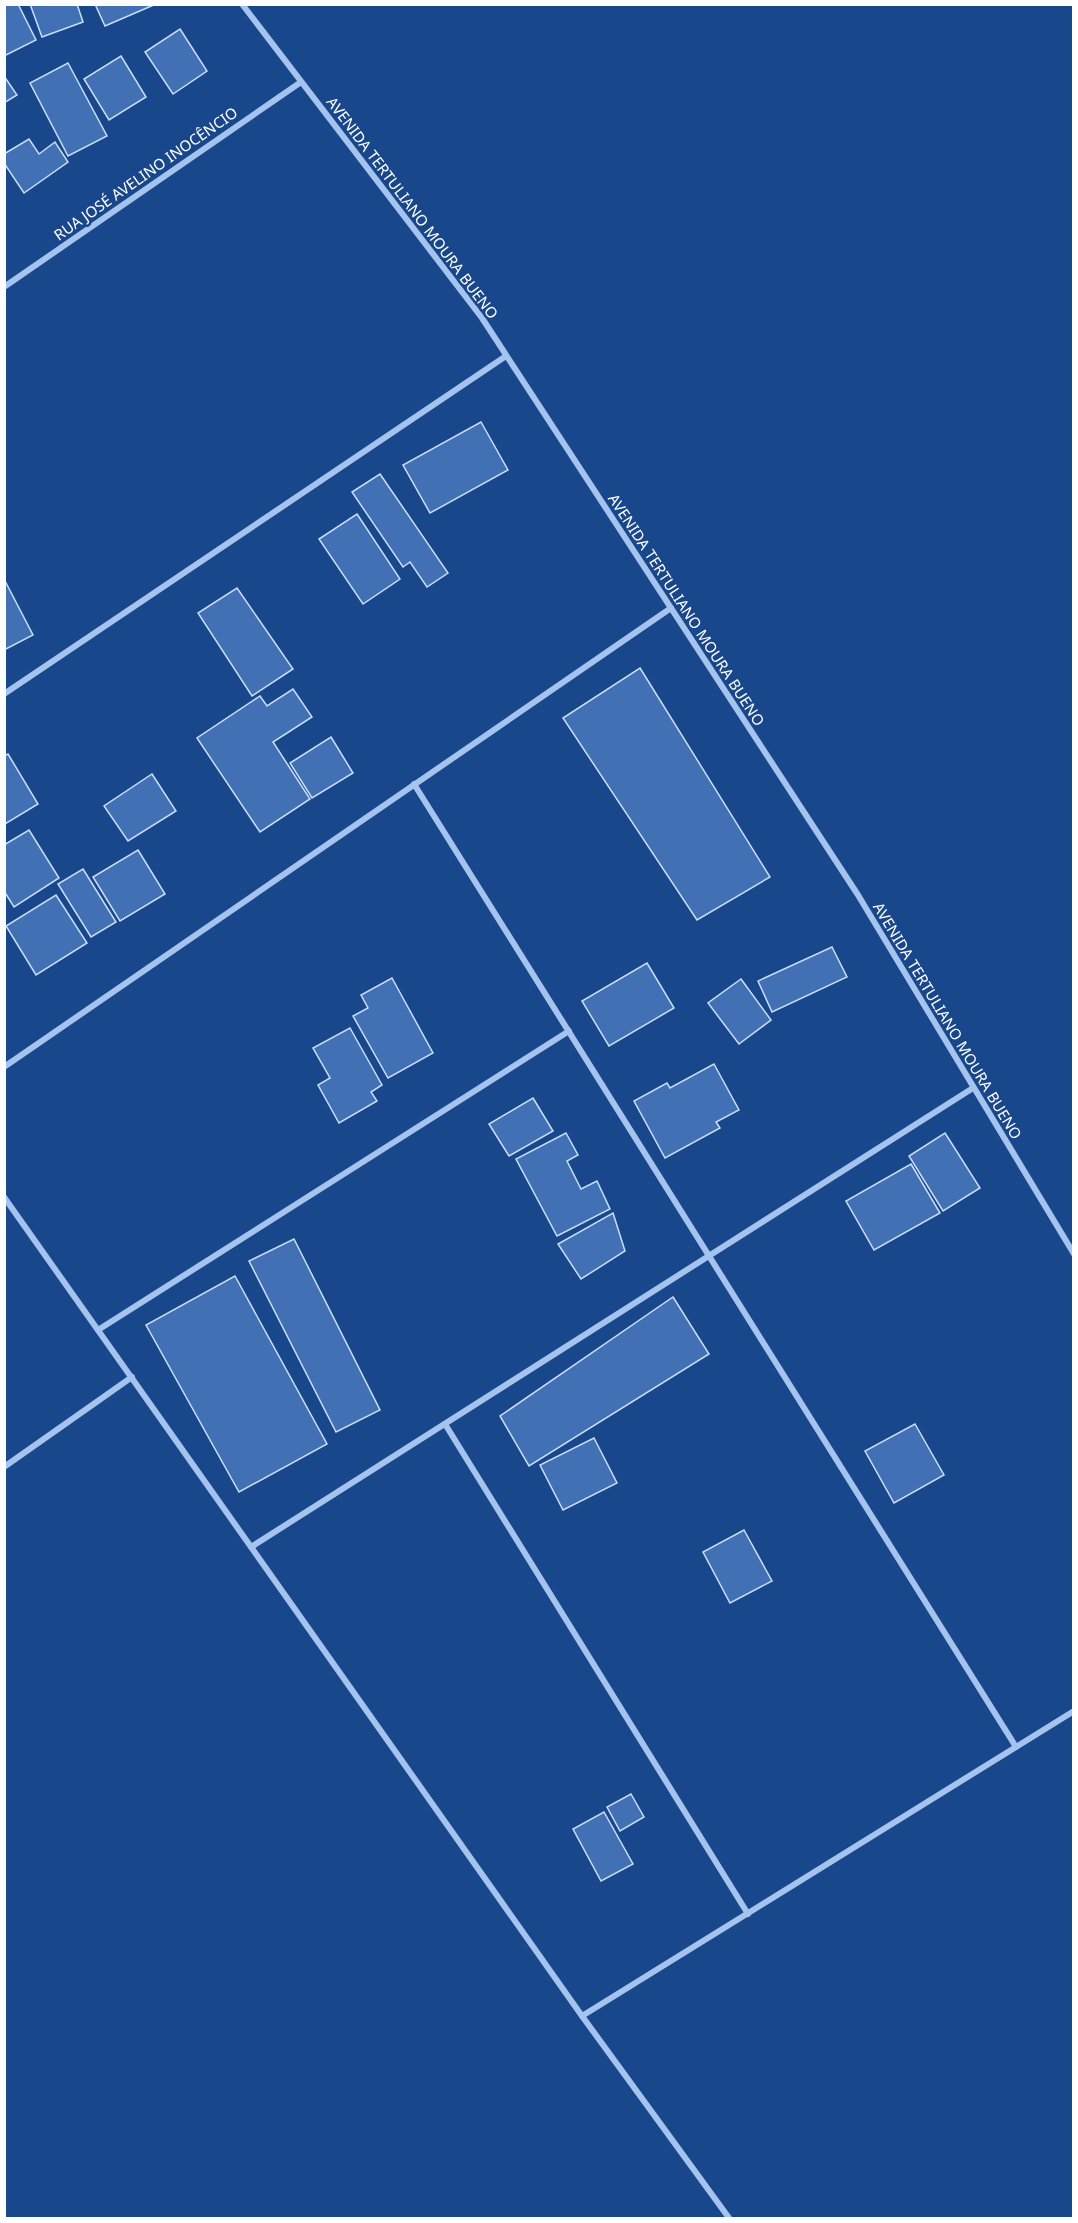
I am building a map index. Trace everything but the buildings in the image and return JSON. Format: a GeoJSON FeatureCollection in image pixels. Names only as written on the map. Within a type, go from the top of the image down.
{"type":"FeatureCollection","features":[{"type":"Feature","properties":{"kind":"street","name":"AVENIDA TERTULIANO MOURA BUENO"},"geometry":{"type":"LineString","coordinates":[[242,4],[482,318],[858,895],[1074,1254]]}},
{"type":"Feature","properties":{"kind":"street","name":"RUA JOSÉ AVELINO INOCÊNCIO"},"geometry":{"type":"LineString","coordinates":[[4,286],[301,82]]}},
{"type":"Feature","properties":{"kind":"street"},"geometry":{"type":"LineString","coordinates":[[4,694],[506,356]]}},
{"type":"Feature","properties":{"kind":"street"},"geometry":{"type":"LineString","coordinates":[[4,1067],[671,608]]}},
{"type":"Feature","properties":{"kind":"street"},"geometry":{"type":"LineString","coordinates":[[414,784],[1016,1747]]}},
{"type":"Feature","properties":{"kind":"street"},"geometry":{"type":"LineString","coordinates":[[98,1330],[569,1031]]}},
{"type":"Feature","properties":{"kind":"street"},"geometry":{"type":"LineString","coordinates":[[251,1547],[974,1088]]}},
{"type":"Feature","properties":{"kind":"street"},"geometry":{"type":"LineString","coordinates":[[4,1197],[582,2016],[729,2218]]}},
{"type":"Feature","properties":{"kind":"street"},"geometry":{"type":"LineString","coordinates":[[4,1467],[132,1377]]}},
{"type":"Feature","properties":{"kind":"street"},"geometry":{"type":"LineString","coordinates":[[445,1424],[748,1914]]}},
{"type":"Feature","properties":{"kind":"street"},"geometry":{"type":"LineString","coordinates":[[582,2016],[1074,1711]]}}]}
